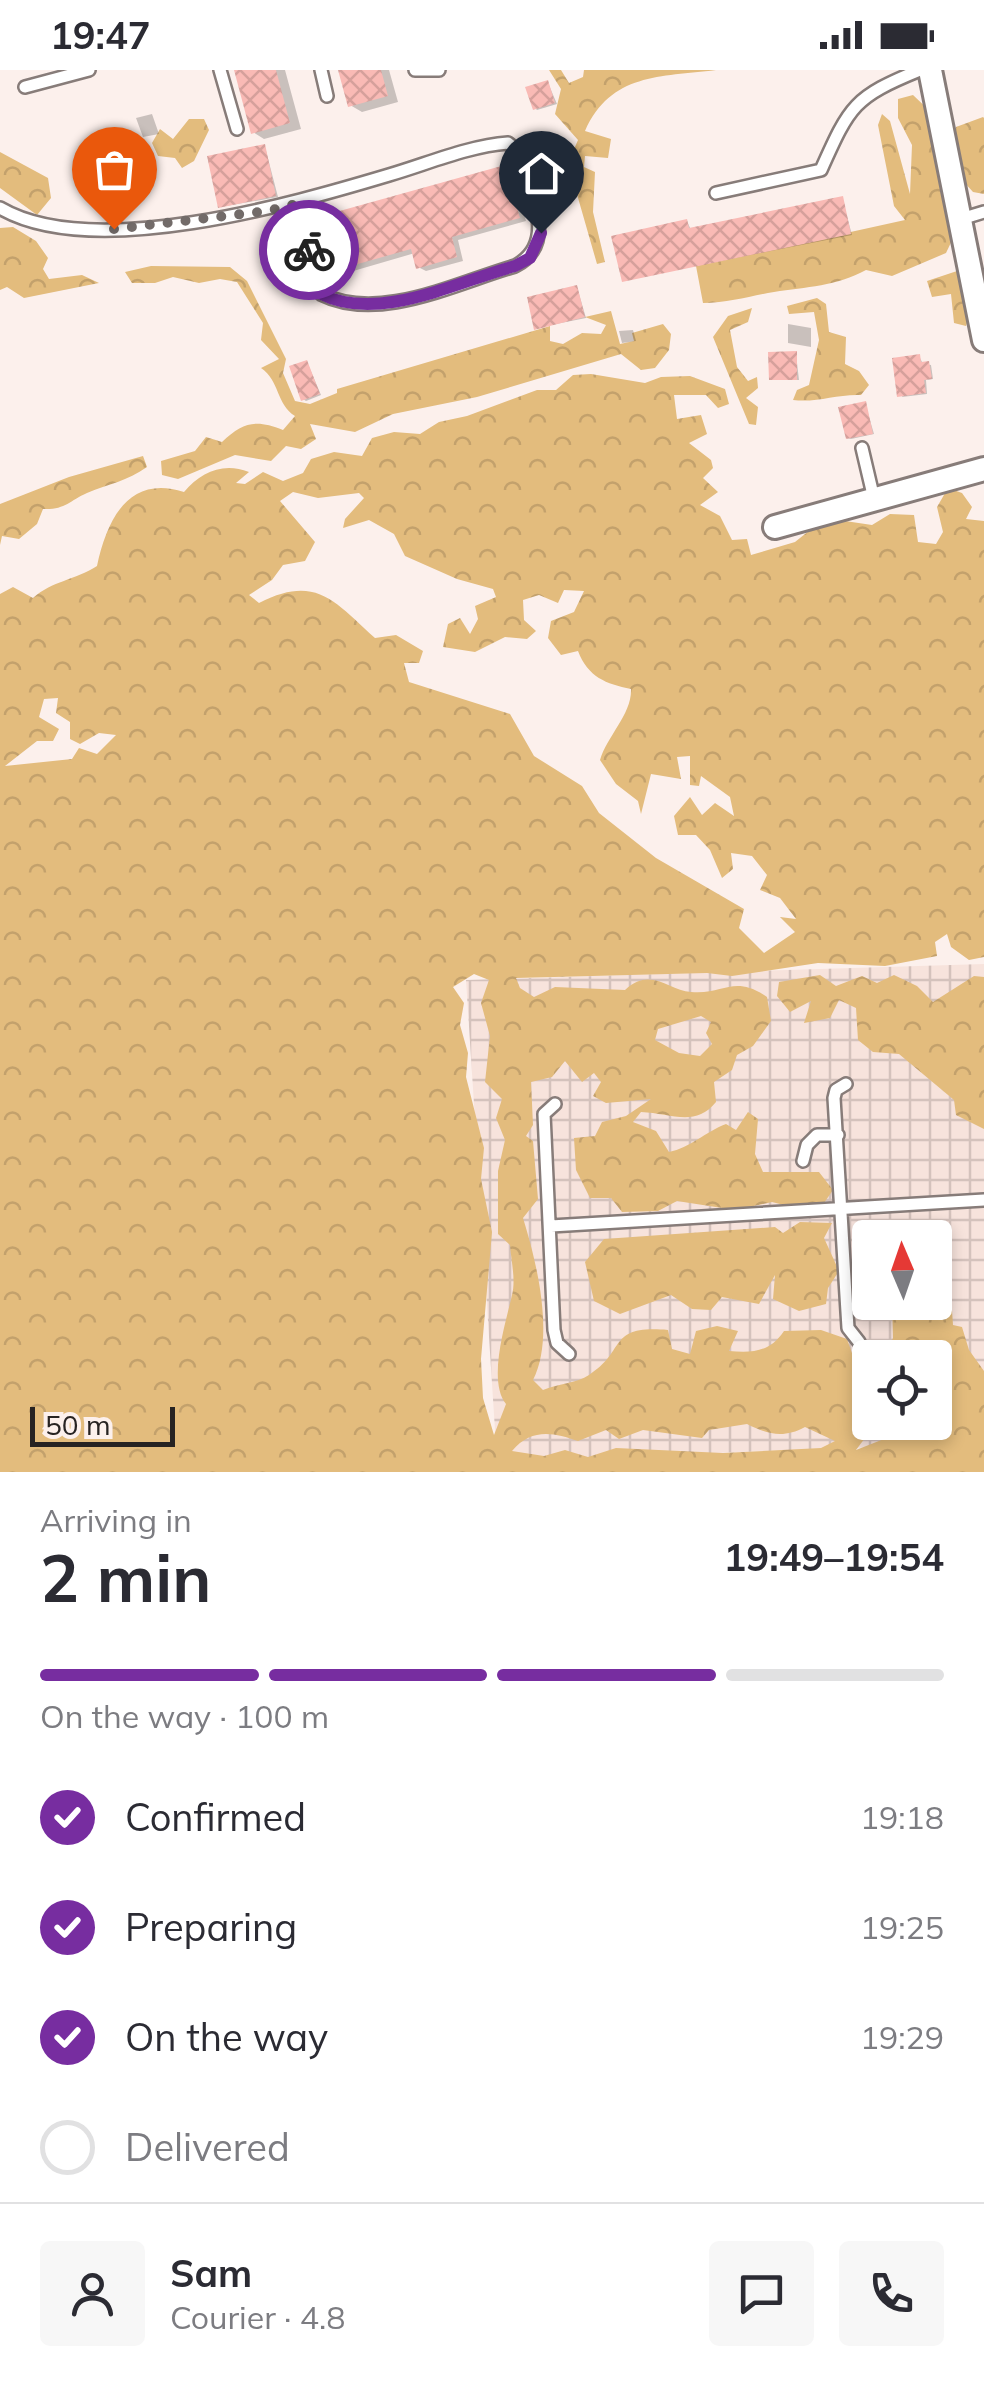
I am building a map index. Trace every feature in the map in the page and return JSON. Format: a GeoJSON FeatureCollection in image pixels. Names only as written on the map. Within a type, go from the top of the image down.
{"type":"FeatureCollection","features":[{"type":"Feature","properties":{"kind":"street"},"geometry":{"type":"LineString","coordinates":[[930,70],[972,216],[984,340]]}},
{"type":"Feature","properties":{"kind":"street"},"geometry":{"type":"LineString","coordinates":[[774,527],[984,469]]}},
{"type":"Feature","properties":{"kind":"lane"},"geometry":{"type":"LineString","coordinates":[[24,87],[90,70]]}},
{"type":"Feature","properties":{"kind":"lane"},"geometry":{"type":"LineString","coordinates":[[220,70],[237,129]]}},
{"type":"Feature","properties":{"kind":"lane"},"geometry":{"type":"LineString","coordinates":[[320,70],[326,96]]}},
{"type":"Feature","properties":{"kind":"lane"},"geometry":{"type":"LineString","coordinates":[[415,70],[438,70]]}},
{"type":"Feature","properties":{"kind":"lane"},"geometry":{"type":"LineString","coordinates":[[716,193],[821,170],[841,124],[869,91],[920,70]]}},
{"type":"Feature","properties":{"kind":"lane"},"geometry":{"type":"LineString","coordinates":[[0,208],[46,226],[114,229],[268,211],[508,143],[518,151],[541,233],[530,258],[515,266],[378,305],[346,306],[321,294],[296,204]]}},
{"type":"Feature","properties":{"kind":"lane"},"geometry":{"type":"LineString","coordinates":[[862,448],[874,498]]}},
{"type":"Feature","properties":{"kind":"lane"},"geometry":{"type":"LineString","coordinates":[[846,1084],[836,1090],[834,1098],[848,1328],[857,1340]]}},
{"type":"Feature","properties":{"kind":"lane"},"geometry":{"type":"LineString","coordinates":[[555,1104],[544,1114],[554,1330],[558,1343],[569,1354]]}},
{"type":"Feature","properties":{"kind":"lane"},"geometry":{"type":"LineString","coordinates":[[802,1161],[806,1145],[817,1135],[838,1135]]}},
{"type":"Feature","properties":{"kind":"lane"},"geometry":{"type":"LineString","coordinates":[[551,1226],[984,1200]]}},
{"type":"Feature","properties":{"kind":"shaded area"},"geometry":{"type":"Polygon","coordinates":[[[984,964],[984,1443],[497,1461],[466,980],[984,964]]]}},
{"type":"Feature","properties":{"kind":"green space"},"geometry":{"type":"Polygon","coordinates":[[[549,70],[561,70],[569,83],[583,77],[584,70],[716,70],[657,77],[623,88],[596,112],[585,131],[611,139],[608,158],[585,156],[584,167],[595,172],[593,212],[605,262],[597,264],[568,163],[578,140],[555,114],[561,89],[549,70]]]}},
{"type":"Feature","properties":{"kind":"green space"},"geometry":{"type":"Polygon","coordinates":[[[913,95],[935,116],[956,232],[946,253],[892,276],[866,270],[821,285],[703,303],[696,266],[905,220],[894,206],[878,125],[882,114],[890,121],[910,194],[912,145],[898,118],[898,99],[913,95]]]}},
{"type":"Feature","properties":{"kind":"green space"},"geometry":{"type":"Polygon","coordinates":[[[983,117],[984,194],[973,192],[955,172],[956,127],[983,117]]]}},
{"type":"Feature","properties":{"kind":"green space"},"geometry":{"type":"Polygon","coordinates":[[[189,119],[204,119],[209,130],[194,161],[182,168],[175,158],[158,156],[152,143],[160,129],[173,139],[189,119]]]}},
{"type":"Feature","properties":{"kind":"green space"},"geometry":{"type":"Polygon","coordinates":[[[0,152],[48,178],[51,198],[37,215],[0,188],[0,152]]]}},
{"type":"Feature","properties":{"kind":"green space"},"geometry":{"type":"Polygon","coordinates":[[[13,227],[36,241],[48,258],[43,269],[49,279],[82,275],[99,283],[24,298],[7,287],[0,290],[0,228],[13,227]]]}},
{"type":"Feature","properties":{"kind":"green space"},"geometry":{"type":"Polygon","coordinates":[[[151,266],[230,267],[247,281],[286,359],[283,373],[295,401],[310,404],[337,393],[337,389],[550,326],[550,341],[563,344],[582,333],[601,334],[606,325],[585,317],[611,311],[620,344],[634,341],[632,333],[663,324],[671,334],[669,350],[655,368],[641,370],[621,354],[477,397],[393,414],[355,432],[310,424],[316,439],[301,449],[286,446],[271,461],[235,455],[178,479],[162,475],[161,461],[195,451],[206,437],[222,442],[250,424],[283,430],[295,416],[261,368],[279,359],[261,340],[263,323],[237,282],[220,279],[199,283],[173,277],[155,283],[132,283],[125,272],[151,266]]]}},
{"type":"Feature","properties":{"kind":"green space"},"geometry":{"type":"Polygon","coordinates":[[[966,268],[974,304],[966,326],[954,323],[951,294],[932,297],[927,281],[966,268]]]}},
{"type":"Feature","properties":{"kind":"green space"},"geometry":{"type":"Polygon","coordinates":[[[817,298],[826,304],[829,332],[846,337],[845,364],[859,371],[869,385],[861,395],[793,400],[797,390],[809,385],[819,340],[814,312],[789,314],[787,306],[817,298]]]}},
{"type":"Feature","properties":{"kind":"green space"},"geometry":{"type":"Polygon","coordinates":[[[752,308],[748,322],[730,330],[737,367],[748,381],[757,377],[758,388],[746,398],[758,407],[756,425],[749,424],[713,337],[728,316],[752,308]]]}},
{"type":"Feature","properties":{"kind":"green space"},"geometry":{"type":"Polygon","coordinates":[[[591,374],[645,383],[661,377],[690,376],[725,389],[729,404],[718,408],[706,395],[674,395],[677,419],[701,415],[707,434],[689,443],[711,460],[713,468],[703,478],[718,492],[700,505],[720,516],[732,540],[747,539],[751,555],[795,542],[825,518],[872,525],[890,514],[914,515],[918,542],[936,544],[943,532],[937,507],[948,488],[962,493],[972,507],[966,519],[984,521],[984,957],[969,960],[951,947],[947,934],[935,942],[937,956],[885,966],[818,963],[732,976],[707,973],[516,978],[520,988],[534,997],[555,987],[625,990],[634,983],[652,980],[691,992],[746,987],[767,997],[771,1021],[753,1046],[737,1055],[732,1070],[714,1082],[716,1102],[708,1110],[691,1117],[641,1112],[633,1122],[656,1131],[669,1152],[726,1124],[736,1130],[748,1112],[758,1119],[755,1154],[763,1172],[819,1172],[833,1190],[824,1203],[792,1207],[772,1202],[735,1210],[677,1201],[658,1211],[622,1212],[611,1198],[590,1198],[576,1170],[574,1138],[595,1136],[602,1122],[626,1116],[651,1099],[606,1103],[593,1096],[601,1082],[594,1073],[582,1082],[565,1061],[552,1077],[531,1082],[533,1125],[526,1136],[533,1141],[538,1199],[523,1218],[534,1256],[543,1322],[543,1343],[533,1380],[543,1390],[584,1378],[601,1366],[626,1335],[635,1331],[668,1330],[672,1349],[690,1354],[696,1331],[717,1326],[738,1331],[729,1351],[738,1352],[767,1347],[784,1331],[821,1330],[847,1339],[852,1353],[852,1440],[864,1440],[856,1450],[881,1440],[952,1440],[952,1340],[892,1340],[892,1320],[952,1320],[952,1310],[953,1325],[962,1327],[969,1350],[984,1371],[984,1472],[0,1472],[0,594],[13,587],[33,598],[97,566],[114,517],[135,495],[149,489],[184,492],[205,474],[230,468],[249,472],[236,483],[245,484],[263,472],[283,481],[303,473],[311,459],[334,452],[362,456],[372,438],[394,432],[420,434],[439,422],[537,390],[556,390],[573,375],[591,374]],[[293,492],[280,501],[315,542],[305,561],[283,565],[272,580],[249,595],[259,603],[295,591],[323,596],[375,638],[396,635],[423,651],[419,663],[404,663],[409,682],[510,714],[534,756],[582,786],[599,813],[656,858],[744,909],[739,928],[764,953],[795,932],[780,917],[796,919],[780,898],[760,890],[767,875],[752,856],[731,853],[733,869],[722,878],[710,850],[696,835],[678,835],[674,816],[690,797],[702,815],[715,803],[734,816],[730,797],[701,776],[699,786],[690,785],[690,756],[677,757],[681,779],[651,774],[641,814],[638,801],[616,784],[600,760],[628,707],[631,689],[599,678],[578,651],[561,655],[548,638],[551,621],[574,612],[584,591],[564,590],[558,603],[539,595],[523,600],[524,620],[536,631],[527,639],[505,637],[475,652],[443,647],[448,624],[460,618],[470,634],[478,619],[475,606],[496,597],[493,589],[457,579],[405,556],[394,534],[369,520],[343,528],[345,519],[364,498],[359,493],[318,498],[293,492]],[[58,698],[44,699],[39,717],[59,729],[53,741],[37,741],[5,766],[72,759],[79,748],[97,754],[116,735],[99,733],[80,744],[70,739],[70,722],[56,713],[58,698]],[[474,974],[453,987],[464,1003],[460,1025],[468,1053],[466,1077],[484,1148],[481,1179],[492,1232],[481,1359],[483,1398],[494,1435],[506,1404],[498,1381],[498,1366],[514,1283],[510,1245],[498,1234],[498,1171],[505,1140],[496,1118],[502,1099],[485,1082],[490,1036],[481,1003],[489,980],[474,974]],[[701,1016],[658,1029],[655,1040],[679,1053],[700,1056],[712,1044],[706,1033],[711,1022],[701,1016]],[[747,1424],[709,1430],[702,1438],[643,1430],[619,1439],[606,1430],[578,1441],[543,1434],[527,1438],[512,1451],[544,1456],[565,1450],[588,1457],[616,1448],[723,1453],[821,1448],[835,1441],[805,1427],[775,1434],[747,1424]]]}},
{"type":"Feature","properties":{"kind":"green space"},"geometry":{"type":"Polygon","coordinates":[[[143,456],[147,467],[140,472],[62,506],[43,509],[37,524],[19,539],[2,536],[0,545],[0,504],[69,477],[143,456]]]}},
{"type":"Feature","properties":{"kind":"green space"},"geometry":{"type":"Polygon","coordinates":[[[820,975],[836,986],[862,976],[877,983],[894,975],[917,986],[933,1002],[974,976],[984,977],[984,1129],[956,1115],[954,1100],[899,1054],[873,1052],[858,1040],[856,1008],[839,1000],[830,1018],[804,1023],[811,1001],[790,1012],[777,996],[779,982],[820,975]]]}},
{"type":"Feature","properties":{"kind":"green space"},"geometry":{"type":"Polygon","coordinates":[[[800,1222],[832,1223],[824,1238],[839,1271],[828,1288],[826,1304],[799,1311],[773,1299],[775,1275],[759,1304],[722,1297],[711,1310],[692,1309],[671,1295],[620,1314],[594,1301],[585,1262],[604,1239],[775,1227],[783,1233],[800,1222]]]}},
{"type":"Feature","properties":{"kind":"building"},"geometry":{"type":"Polygon","coordinates":[[[234,70],[276,70],[290,123],[251,134],[234,70]]]}},
{"type":"Feature","properties":{"kind":"building"},"geometry":{"type":"Polygon","coordinates":[[[338,70],[381,70],[388,96],[348,107],[338,70]]]}},
{"type":"Feature","properties":{"kind":"building"},"geometry":{"type":"Polygon","coordinates":[[[548,80],[555,103],[533,110],[525,87],[548,80]]]}},
{"type":"Feature","properties":{"kind":"building"},"geometry":{"type":"Polygon","coordinates":[[[265,144],[276,196],[218,208],[207,156],[265,144]]]}},
{"type":"Feature","properties":{"kind":"building"},"geometry":{"type":"Polygon","coordinates":[[[505,165],[520,218],[452,237],[457,257],[416,269],[411,249],[333,271],[318,217],[505,165]]]}},
{"type":"Feature","properties":{"kind":"building"},"geometry":{"type":"Polygon","coordinates":[[[843,196],[851,234],[622,282],[611,236],[687,219],[689,228],[843,196]]]}},
{"type":"Feature","properties":{"kind":"building"},"geometry":{"type":"Polygon","coordinates":[[[577,285],[585,317],[534,330],[527,297],[577,285]]]}},
{"type":"Feature","properties":{"kind":"building"},"geometry":{"type":"Polygon","coordinates":[[[797,351],[797,380],[769,380],[768,352],[797,351]]]}},
{"type":"Feature","properties":{"kind":"building"},"geometry":{"type":"Polygon","coordinates":[[[920,354],[921,362],[929,361],[932,379],[924,380],[926,393],[897,397],[892,358],[920,354]]]}},
{"type":"Feature","properties":{"kind":"building"},"geometry":{"type":"Polygon","coordinates":[[[307,360],[320,394],[301,401],[289,366],[307,360]]]}},
{"type":"Feature","properties":{"kind":"building"},"geometry":{"type":"Polygon","coordinates":[[[866,401],[873,434],[846,439],[838,407],[866,401]]]}},
{"type":"Feature","properties":{"kind":"way so far"},"geometry":{"type":"LineString","coordinates":[[114,229],[268,211],[296,204],[309,250]]}},
{"type":"Feature","properties":{"kind":"route"},"geometry":{"type":"LineString","coordinates":[[309,250],[321,294],[346,306],[378,305],[515,266],[530,258],[541,233]]}}]}
